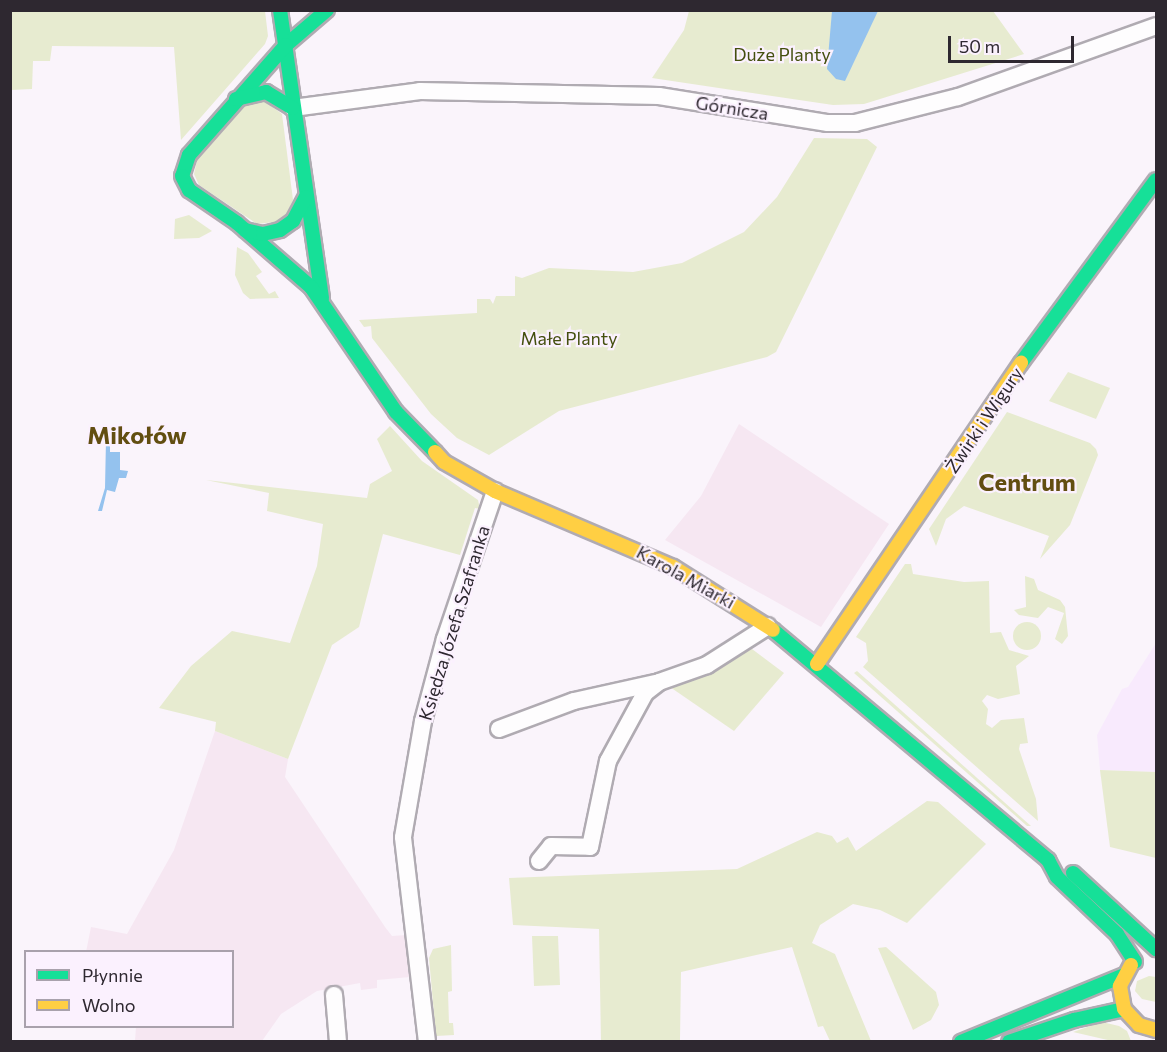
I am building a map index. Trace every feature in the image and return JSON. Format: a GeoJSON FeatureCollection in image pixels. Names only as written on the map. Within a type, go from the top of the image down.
{"type":"FeatureCollection","features":[{"type":"Feature","properties":{"kind":"street"},"geometry":{"type":"LineString","coordinates":[[280,10],[286,45],[306,197],[293,221],[280,230],[263,234],[245,230],[201,202],[182,176],[189,155],[234,100],[286,45],[327,10]]}},
{"type":"Feature","properties":{"kind":"street","name":"Górnicza"},"geometry":{"type":"LineString","coordinates":[[293,108],[420,91],[659,96],[828,123],[855,123],[958,98],[1156,26]]}},
{"type":"Feature","properties":{"kind":"street"},"geometry":{"type":"LineString","coordinates":[[234,100],[266,92],[293,108]]}},
{"type":"Feature","properties":{"kind":"street","name":"Żwirki i Wigury"},"geometry":{"type":"LineString","coordinates":[[817,664],[1056,312],[1156,180]]}},
{"type":"Feature","properties":{"kind":"street","name":"Karola Miarki"},"geometry":{"type":"LineString","coordinates":[[306,197],[317,284],[327,310]]}},
{"type":"Feature","properties":{"kind":"street","name":"Karola Miarki"},"geometry":{"type":"LineString","coordinates":[[245,230],[311,287],[422,443],[444,462],[495,490],[639,550],[706,585],[768,626],[817,664],[1048,860],[1058,877],[1117,934],[1135,962]]}},
{"type":"Feature","properties":{"kind":"street","name":"Księdza Józefa Szafranka"},"geometry":{"type":"LineString","coordinates":[[428,1041],[403,837],[423,721],[445,639],[495,490]]}},
{"type":"Feature","properties":{"kind":"street"},"geometry":{"type":"LineString","coordinates":[[499,729],[574,701],[659,682],[707,665],[768,626]]}},
{"type":"Feature","properties":{"kind":"street"},"geometry":{"type":"LineString","coordinates":[[539,861],[551,846],[590,847],[608,761],[645,693],[659,682]]}},
{"type":"Feature","properties":{"kind":"street","name":"Karola Miarki"},"geometry":{"type":"LineString","coordinates":[[1048,860],[1064,865],[1156,949]]}},
{"type":"Feature","properties":{"kind":"street"},"geometry":{"type":"LineString","coordinates":[[961,1041],[1124,975],[1135,962],[1156,954]]}},
{"type":"Feature","properties":{"kind":"street"},"geometry":{"type":"LineString","coordinates":[[1124,975],[1120,998],[1124,1009],[1139,1026],[1156,1030]]}},
{"type":"Feature","properties":{"kind":"street"},"geometry":{"type":"LineString","coordinates":[[334,995],[338,1041]]}},
{"type":"Feature","properties":{"kind":"street"},"geometry":{"type":"LineString","coordinates":[[1009,1041],[1074,1020],[1124,1009]]}},
{"type":"Feature","properties":{"kind":"shaded area"},"geometry":{"type":"Polygon","coordinates":[[[739,424],[889,524],[821,627],[665,540],[701,496],[739,424]]]}},
{"type":"Feature","properties":{"kind":"shaded area"},"geometry":{"type":"Polygon","coordinates":[[[1156,643],[1156,772],[1100,770],[1097,735],[1122,689],[1128,687],[1156,643]]]}},
{"type":"Feature","properties":{"kind":"shaded area"},"geometry":{"type":"Polygon","coordinates":[[[215,731],[288,759],[285,777],[385,927],[392,936],[406,935],[410,977],[377,980],[377,988],[361,990],[360,983],[317,991],[281,1014],[262,1041],[135,1041],[136,1028],[234,1028],[234,950],[86,950],[91,927],[127,934],[174,850],[215,731]]]}},
{"type":"Feature","properties":{"kind":"green space"},"geometry":{"type":"Polygon","coordinates":[[[10,11],[265,11],[268,36],[265,44],[181,140],[174,47],[52,46],[50,61],[33,61],[32,89],[11,90],[10,11]]]}},
{"type":"Feature","properties":{"kind":"green space","name":"Duże Planty"},"geometry":{"type":"Polygon","coordinates":[[[689,11],[993,11],[1024,54],[864,104],[833,105],[652,78],[684,30],[689,11]]]}},
{"type":"Feature","properties":{"kind":"green space"},"geometry":{"type":"Polygon","coordinates":[[[259,97],[282,114],[293,200],[283,221],[257,224],[199,185],[194,174],[198,156],[230,116],[259,97]]]}},
{"type":"Feature","properties":{"kind":"green space","name":"Małe Planty"},"geometry":{"type":"Polygon","coordinates":[[[814,138],[867,139],[877,147],[776,352],[767,357],[559,411],[489,455],[457,438],[431,414],[372,338],[371,326],[364,327],[359,320],[477,313],[477,299],[490,299],[493,304],[496,296],[515,296],[515,276],[522,278],[549,268],[633,272],[682,263],[744,232],[777,197],[814,138]]]}},
{"type":"Feature","properties":{"kind":"green space"},"geometry":{"type":"Polygon","coordinates":[[[189,215],[212,231],[199,238],[174,239],[175,219],[189,215]]]}},
{"type":"Feature","properties":{"kind":"green space"},"geometry":{"type":"Polygon","coordinates":[[[237,247],[248,253],[262,272],[256,276],[269,294],[275,291],[279,298],[250,299],[243,293],[235,275],[237,247]]]}},
{"type":"Feature","properties":{"kind":"green space"},"geometry":{"type":"Polygon","coordinates":[[[1068,372],[1110,388],[1096,419],[1049,401],[1068,372]]]}},
{"type":"Feature","properties":{"kind":"green space"},"geometry":{"type":"Polygon","coordinates":[[[1007,412],[1090,443],[1096,449],[1098,455],[1070,525],[1040,559],[1049,536],[964,506],[946,519],[936,546],[929,529],[1007,412]]]}},
{"type":"Feature","properties":{"kind":"green space"},"geometry":{"type":"Polygon","coordinates":[[[390,426],[422,461],[478,500],[480,509],[475,508],[460,555],[383,534],[359,627],[332,645],[288,759],[215,731],[216,722],[159,708],[191,666],[232,631],[290,643],[317,566],[323,524],[267,511],[269,493],[206,480],[367,498],[370,484],[392,471],[377,439],[390,426]]]}},
{"type":"Feature","properties":{"kind":"green space"},"geometry":{"type":"Polygon","coordinates":[[[905,564],[911,564],[913,574],[964,582],[989,581],[990,633],[1001,632],[1009,650],[1029,656],[1016,666],[1020,694],[998,699],[987,695],[982,701],[988,709],[986,724],[992,728],[1001,720],[1024,718],[1028,743],[1020,744],[1019,749],[1036,799],[1038,821],[863,667],[868,661],[866,643],[856,637],[905,564]]]}},
{"type":"Feature","properties":{"kind":"green space"},"geometry":{"type":"Polygon","coordinates":[[[1025,576],[1034,579],[1038,590],[1060,600],[1065,607],[1068,636],[1062,644],[1055,639],[1064,613],[1048,607],[1038,618],[1019,615],[1014,610],[1026,607],[1025,576]]]}},
{"type":"Feature","properties":{"kind":"green space"},"geometry":{"type":"Polygon","coordinates":[[[1027,622],[1037,626],[1041,636],[1037,646],[1027,650],[1017,646],[1013,636],[1017,626],[1027,622]]]}},
{"type":"Feature","properties":{"kind":"green space"},"geometry":{"type":"Polygon","coordinates":[[[752,649],[784,673],[734,731],[670,687],[752,649]]]}},
{"type":"Feature","properties":{"kind":"green space"},"geometry":{"type":"Polygon","coordinates":[[[857,671],[1031,826],[1027,826],[854,673],[857,671]]]}},
{"type":"Feature","properties":{"kind":"green space"},"geometry":{"type":"Polygon","coordinates":[[[1100,770],[1156,772],[1156,858],[1110,847],[1100,770]]]}},
{"type":"Feature","properties":{"kind":"green space"},"geometry":{"type":"Polygon","coordinates":[[[927,801],[938,802],[986,844],[907,923],[880,910],[853,904],[820,925],[812,943],[835,954],[871,1041],[830,1041],[823,1026],[818,1027],[792,947],[681,972],[680,1040],[601,1041],[599,929],[513,925],[509,878],[737,869],[817,832],[832,836],[837,843],[848,837],[856,851],[927,801]]]}},
{"type":"Feature","properties":{"kind":"green space"},"geometry":{"type":"Polygon","coordinates":[[[532,936],[558,936],[560,985],[534,986],[532,936]]]}},
{"type":"Feature","properties":{"kind":"green space"},"geometry":{"type":"Polygon","coordinates":[[[451,945],[452,991],[448,992],[449,1023],[453,1023],[454,1035],[436,1036],[429,958],[433,949],[451,945]]]}},
{"type":"Feature","properties":{"kind":"green space"},"geometry":{"type":"Polygon","coordinates":[[[886,947],[936,992],[939,1005],[931,1020],[913,1030],[878,948],[886,947]]]}},
{"type":"Feature","properties":{"kind":"green space"},"geometry":{"type":"Polygon","coordinates":[[[1149,976],[1156,977],[1156,1002],[1142,999],[1135,991],[1137,981],[1149,976]]]}},
{"type":"Feature","properties":{"kind":"green space"},"geometry":{"type":"Polygon","coordinates":[[[1102,1022],[1119,1026],[1127,1031],[1131,1041],[1112,1041],[1073,1032],[1102,1022]]]}},
{"type":"Feature","properties":{"kind":"water"},"geometry":{"type":"Polygon","coordinates":[[[832,11],[878,11],[845,81],[836,79],[827,69],[832,11]]]}},
{"type":"Feature","properties":{"kind":"water"},"geometry":{"type":"Polygon","coordinates":[[[106,439],[110,439],[110,452],[120,452],[120,470],[128,471],[126,478],[119,478],[115,492],[107,490],[102,511],[98,511],[105,488],[106,439]]]}},
{"type":"Feature","properties":{"kind":"traffic: fast"},"geometry":{"type":"LineString","coordinates":[[280,10],[322,298]]}},
{"type":"Feature","properties":{"kind":"traffic: fast"},"geometry":{"type":"LineString","coordinates":[[327,10],[286,45],[189,155],[182,176],[189,190],[237,223],[311,287],[396,412],[435,452]]}},
{"type":"Feature","properties":{"kind":"traffic: fast"},"geometry":{"type":"LineString","coordinates":[[236,99],[266,92],[293,108]]}},
{"type":"Feature","properties":{"kind":"traffic: fast"},"geometry":{"type":"LineString","coordinates":[[1021,363],[1156,180]]}},
{"type":"Feature","properties":{"kind":"traffic: fast"},"geometry":{"type":"LineString","coordinates":[[245,230],[263,234],[280,230],[293,221],[306,197]]}},
{"type":"Feature","properties":{"kind":"traffic: fast"},"geometry":{"type":"LineString","coordinates":[[773,630],[1048,860],[1057,877],[1117,934],[1135,962]]}},
{"type":"Feature","properties":{"kind":"traffic: fast"},"geometry":{"type":"LineString","coordinates":[[1073,873],[1156,949]]}},
{"type":"Feature","properties":{"kind":"traffic: fast"},"geometry":{"type":"LineString","coordinates":[[961,1042],[1124,975]]}},
{"type":"Feature","properties":{"kind":"traffic: fast"},"geometry":{"type":"LineString","coordinates":[[1009,1042],[1074,1020],[1124,1009]]}},
{"type":"Feature","properties":{"kind":"traffic: slow"},"geometry":{"type":"LineString","coordinates":[[817,664],[1021,363]]}},
{"type":"Feature","properties":{"kind":"traffic: slow"},"geometry":{"type":"LineString","coordinates":[[435,452],[444,462],[495,491],[673,567],[773,630]]}},
{"type":"Feature","properties":{"kind":"traffic: slow"},"geometry":{"type":"LineString","coordinates":[[1131,965],[1120,986],[1124,1009],[1139,1025],[1156,1030]]}},
{"type":"Feature","properties":{"kind":"district","name":"Mikołów"},"geometry":{"type":"Point","coordinates":[137,435]}},
{"type":"Feature","properties":{"kind":"district","name":"Centrum"},"geometry":{"type":"Point","coordinates":[1027,482]}}]}
